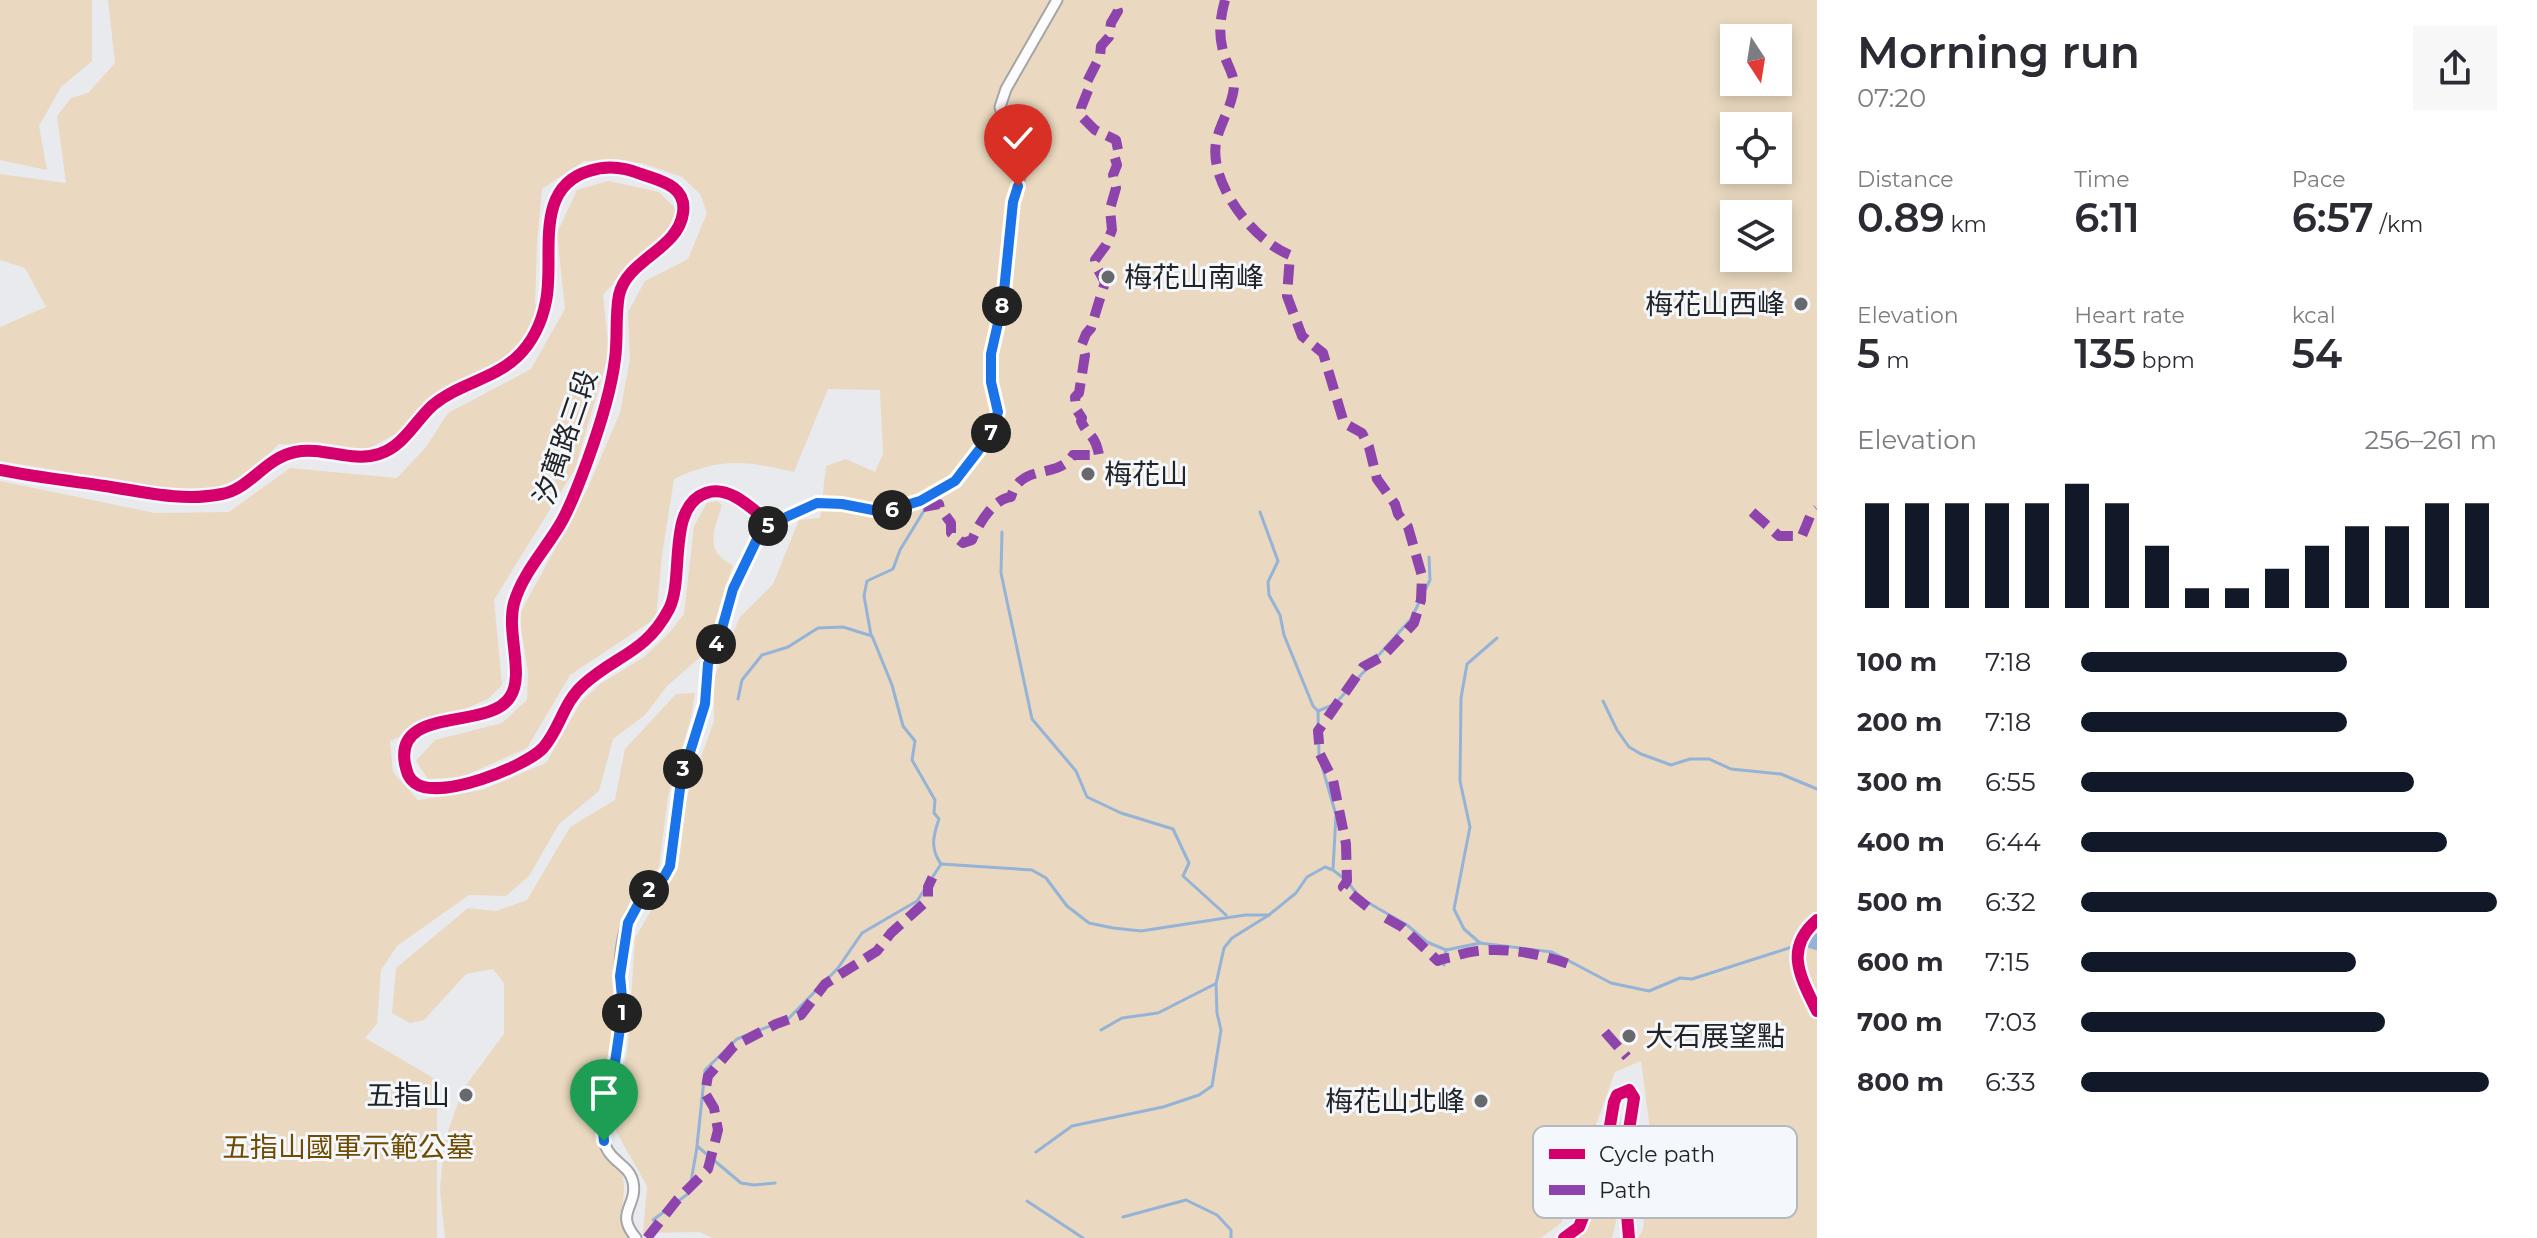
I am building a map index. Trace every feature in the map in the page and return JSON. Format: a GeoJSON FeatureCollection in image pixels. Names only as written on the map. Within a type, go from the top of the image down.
{"type":"FeatureCollection","features":[{"type":"Feature","properties":{"kind":"street"},"geometry":{"type":"LineString","coordinates":[[636,1238],[626,1226],[625,1213],[632,1197],[632,1177],[608,1153],[601,1110],[614,1069],[623,1008],[620,976],[625,933],[641,899],[664,877],[670,866],[681,781],[705,704],[708,664],[733,589],[759,535],[771,524],[817,503],[883,512],[920,501],[955,481],[989,437],[998,412],[991,382],[991,354],[1003,301],[1013,202],[1020,176],[1000,107],[1006,89],[1057,0]]}},
{"type":"Feature","properties":{"kind":"street","name":"汐萬路三段"},"geometry":{"type":"LineString","coordinates":[[0,470],[156,496],[189,497],[233,491],[277,457],[290,453],[317,451],[356,457],[382,453],[398,445],[432,405],[507,364],[532,339],[546,306],[550,269],[547,236],[559,194],[565,183],[579,174],[616,167],[633,170],[675,187],[681,196],[683,215],[672,235],[627,275],[621,286],[615,364],[588,461],[565,517],[523,580],[516,597],[510,621],[516,679],[513,692],[498,709],[483,715],[433,723],[418,731],[409,739],[404,754],[408,775],[415,784],[427,788],[462,785],[539,753],[550,739],[571,697],[602,670],[642,645],[662,622],[673,602],[677,585],[678,537],[684,517],[703,493],[715,491],[732,495],[771,524]]}},
{"type":"Feature","properties":{"kind":"street"},"geometry":{"type":"LineString","coordinates":[[1817,920],[1799,943],[1797,967],[1817,1011]]}},
{"type":"Feature","properties":{"kind":"street"},"geometry":{"type":"LineString","coordinates":[[1610,1126],[1617,1095],[1629,1090],[1634,1098],[1630,1126]]}},
{"type":"Feature","properties":{"kind":"street"},"geometry":{"type":"LineString","coordinates":[[1564,1238],[1579,1227],[1583,1218]]}},
{"type":"Feature","properties":{"kind":"street"},"geometry":{"type":"LineString","coordinates":[[1627,1218],[1629,1238]]}},
{"type":"Feature","properties":{"kind":"green space"},"geometry":{"type":"Polygon","coordinates":[[[0,0],[92,0],[92,61],[61,87],[39,126],[47,170],[0,160],[0,0]]]}},
{"type":"Feature","properties":{"kind":"green space"},"geometry":{"type":"Polygon","coordinates":[[[108,0],[1817,0],[1817,1238],[1638,1238],[1643,1230],[1644,1218],[1797,1218],[1797,1126],[1650,1126],[1641,1061],[1615,1072],[1596,1126],[1533,1126],[1533,1218],[1563,1218],[1561,1223],[1541,1238],[713,1238],[699,1232],[643,1233],[647,1186],[613,1126],[628,1046],[635,938],[669,880],[688,793],[714,721],[714,678],[740,617],[773,584],[799,520],[820,518],[826,466],[846,459],[875,472],[883,454],[880,390],[828,389],[794,472],[733,463],[706,467],[674,479],[656,618],[570,675],[527,748],[462,777],[428,779],[416,761],[435,740],[502,723],[527,700],[528,673],[519,615],[587,490],[620,413],[630,359],[628,312],[645,281],[688,259],[707,213],[700,194],[682,177],[642,163],[584,161],[542,189],[535,305],[542,301],[532,334],[514,357],[454,391],[406,434],[399,432],[366,450],[279,444],[233,488],[181,491],[0,461],[0,327],[46,307],[25,268],[0,260],[0,174],[66,183],[57,116],[71,98],[88,93],[115,63],[108,0]]]}},
{"type":"Feature","properties":{"kind":"green space","name":"五指山國軍示範公墓"},"geometry":{"type":"Polygon","coordinates":[[[608,181],[659,192],[679,212],[675,230],[637,256],[603,295],[609,353],[575,469],[494,600],[502,685],[488,699],[390,741],[393,772],[418,800],[482,790],[546,763],[581,702],[600,684],[644,657],[684,614],[694,526],[707,503],[717,501],[722,505],[714,531],[714,546],[733,565],[705,653],[667,686],[645,715],[613,739],[599,791],[559,824],[529,876],[506,896],[469,895],[397,946],[381,970],[377,1024],[365,1038],[437,1080],[437,1238],[0,1238],[0,481],[155,513],[229,512],[290,468],[397,478],[426,447],[448,413],[531,369],[565,309],[557,233],[577,190],[608,181]]]}},
{"type":"Feature","properties":{"kind":"green space"},"geometry":{"type":"Polygon","coordinates":[[[695,693],[691,718],[668,796],[659,868],[640,883],[620,921],[615,1031],[598,1103],[599,1148],[616,1164],[622,1176],[622,1222],[629,1238],[445,1238],[440,1190],[444,1142],[463,1089],[504,1034],[504,983],[493,969],[466,974],[424,1020],[410,1023],[392,1013],[396,968],[468,908],[496,911],[527,900],[570,827],[615,800],[625,749],[676,694],[695,693]]]}},
{"type":"Feature","properties":{"kind":"green space"},"geometry":{"type":"Polygon","coordinates":[[[1617,1112],[1621,1114],[1620,1126],[1615,1126],[1617,1112]]]}},
{"type":"Feature","properties":{"kind":"green space"},"geometry":{"type":"Polygon","coordinates":[[[1592,1218],[1616,1218],[1612,1238],[1579,1238],[1592,1218]]]}},
{"type":"Feature","properties":{"kind":"waterway"},"geometry":{"type":"LineString","coordinates":[[871,635],[864,596],[867,581],[893,569],[900,550],[925,509]]}},
{"type":"Feature","properties":{"kind":"waterway"},"geometry":{"type":"LineString","coordinates":[[1260,512],[1278,561],[1268,582],[1269,595],[1280,615],[1284,635],[1313,706],[1318,711],[1319,756],[1336,815],[1333,869]]}},
{"type":"Feature","properties":{"kind":"waterway"},"geometry":{"type":"LineString","coordinates":[[1002,532],[1001,573],[1032,719],[1076,771],[1087,797],[1121,813],[1173,829],[1189,863],[1183,876],[1226,915]]}},
{"type":"Feature","properties":{"kind":"waterway"},"geometry":{"type":"LineString","coordinates":[[1318,711],[1335,704],[1411,619],[1430,580],[1429,557]]}},
{"type":"Feature","properties":{"kind":"waterway"},"geometry":{"type":"LineString","coordinates":[[738,699],[742,680],[762,655],[788,647],[818,628],[843,627],[872,636],[892,685],[903,726],[915,741],[912,760],[935,800],[934,813],[939,819],[934,848],[941,864]]}},
{"type":"Feature","properties":{"kind":"waterway"},"geometry":{"type":"LineString","coordinates":[[1480,943],[1464,929],[1454,909],[1470,827],[1460,781],[1461,698],[1467,664],[1497,638]]}},
{"type":"Feature","properties":{"kind":"waterway"},"geometry":{"type":"LineString","coordinates":[[1603,701],[1629,747],[1641,754],[1671,765],[1690,759],[1709,759],[1731,769],[1781,774],[1817,789]]}},
{"type":"Feature","properties":{"kind":"waterway"},"geometry":{"type":"LineString","coordinates":[[775,1183],[741,1183],[697,1146],[705,1070],[737,1039],[788,1019],[838,968],[862,933],[917,901],[941,864],[1032,870],[1046,878],[1067,906],[1089,923],[1141,931],[1245,915],[1269,915],[1296,893],[1307,877],[1325,867],[1347,881],[1360,898],[1407,925],[1427,942],[1446,950],[1480,943],[1552,952],[1611,983],[1649,991],[1680,978],[1692,979],[1792,947]]}},
{"type":"Feature","properties":{"kind":"waterway"},"geometry":{"type":"LineString","coordinates":[[1036,1152],[1072,1126],[1163,1107],[1199,1095],[1212,1086],[1221,1030],[1216,984],[1224,948],[1232,938],[1269,915]]}},
{"type":"Feature","properties":{"kind":"waterway"},"geometry":{"type":"LineString","coordinates":[[1807,939],[1817,942]]}},
{"type":"Feature","properties":{"kind":"waterway"},"geometry":{"type":"LineString","coordinates":[[1444,965],[1446,950]]}},
{"type":"Feature","properties":{"kind":"waterway"},"geometry":{"type":"LineString","coordinates":[[1101,1030],[1122,1018],[1158,1013],[1215,984]]}},
{"type":"Feature","properties":{"kind":"waterway"},"geometry":{"type":"LineString","coordinates":[[653,1220],[689,1193],[697,1147]]}},
{"type":"Feature","properties":{"kind":"waterway"},"geometry":{"type":"LineString","coordinates":[[1123,1217],[1186,1200],[1217,1215],[1231,1230],[1231,1238]]}},
{"type":"Feature","properties":{"kind":"waterway"},"geometry":{"type":"LineString","coordinates":[[1027,1201],[1083,1238]]}},
{"type":"Feature","properties":{"kind":"marked path"},"geometry":{"type":"LineString","coordinates":[[923,507],[939,504],[951,523],[951,533],[963,543],[972,540],[987,514],[998,502],[1011,497],[1023,479],[1058,467],[1073,455],[1099,455],[1076,409],[1075,397],[1079,393],[1085,355],[1082,344],[1091,328],[1105,282],[1095,260],[1112,230],[1110,209],[1116,188],[1113,175],[1117,165],[1114,155],[1118,150],[1116,140],[1095,130],[1081,116],[1081,108],[1089,88],[1087,82],[1118,11],[1118,0]]}},
{"type":"Feature","properties":{"kind":"marked path"},"geometry":{"type":"LineString","coordinates":[[1225,0],[1221,38],[1234,84],[1232,99],[1216,143],[1220,176],[1227,193],[1249,224],[1276,248],[1290,255],[1287,296],[1302,336],[1323,353],[1344,423],[1362,433],[1377,479],[1408,527],[1422,576],[1421,600],[1414,623],[1383,656],[1363,667],[1318,731],[1320,754],[1333,780],[1346,844],[1347,881],[1343,887],[1370,909]]}},
{"type":"Feature","properties":{"kind":"marked path"},"geometry":{"type":"LineString","coordinates":[[1752,512],[1779,536],[1802,536],[1811,514],[1817,509]]}},
{"type":"Feature","properties":{"kind":"marked path"},"geometry":{"type":"LineString","coordinates":[[647,1238],[677,1200],[708,1169],[718,1130],[714,1108],[705,1093],[708,1076],[734,1046],[801,1015],[825,984],[877,951],[891,933],[928,900],[928,887],[935,872]]}},
{"type":"Feature","properties":{"kind":"marked path"},"geometry":{"type":"LineString","coordinates":[[1386,918],[1402,927],[1438,961],[1469,952],[1500,950],[1546,957],[1574,966]]}},
{"type":"Feature","properties":{"kind":"marked path"},"geometry":{"type":"LineString","coordinates":[[1605,1032],[1627,1057]]}},
{"type":"Feature","properties":{"kind":"cycle path"},"geometry":{"type":"LineString","coordinates":[[0,470],[193,497],[232,491],[275,460],[295,452],[316,451],[358,457],[388,450],[433,405],[508,365],[527,345],[536,332],[544,309],[550,226],[560,192],[571,180],[589,171],[615,168],[657,179],[677,191],[683,204],[679,226],[663,246],[632,272],[619,295],[613,372],[596,437],[566,514],[529,571],[514,603],[512,627],[516,677],[510,697],[499,707],[483,714],[446,721],[414,733],[405,746],[405,764],[411,779],[427,787],[461,785],[519,764],[543,748],[576,692],[640,644],[660,624],[674,596],[681,528],[694,501],[706,493],[724,492],[741,500],[771,524]]}},
{"type":"Feature","properties":{"kind":"cycle path"},"geometry":{"type":"LineString","coordinates":[[1817,920],[1800,942],[1798,953],[1801,975],[1817,1011]]}},
{"type":"Feature","properties":{"kind":"cycle path"},"geometry":{"type":"LineString","coordinates":[[1610,1126],[1617,1095],[1629,1090],[1634,1098],[1630,1126]]}},
{"type":"Feature","properties":{"kind":"cycle path"},"geometry":{"type":"LineString","coordinates":[[1564,1238],[1579,1227],[1583,1218]]}},
{"type":"Feature","properties":{"kind":"cycle path"},"geometry":{"type":"LineString","coordinates":[[1627,1218],[1629,1238]]}},
{"type":"Feature","properties":{"kind":"place","name":"梅花山南峰"},"geometry":{"type":"Point","coordinates":[1108,277]}},
{"type":"Feature","properties":{"kind":"place","name":"梅花山西峰"},"geometry":{"type":"Point","coordinates":[1801,304]}},
{"type":"Feature","properties":{"kind":"place","name":"梅花山"},"geometry":{"type":"Point","coordinates":[1088,474]}},
{"type":"Feature","properties":{"kind":"place","name":"大石展望點"},"geometry":{"type":"Point","coordinates":[1629,1036]}},
{"type":"Feature","properties":{"kind":"place","name":"五指山"},"geometry":{"type":"Point","coordinates":[466,1095]}},
{"type":"Feature","properties":{"kind":"place","name":"梅花山北峰"},"geometry":{"type":"Point","coordinates":[1481,1101]}},
{"type":"Feature","properties":{"kind":"route"},"geometry":{"type":"LineString","coordinates":[[604,1141],[601,1110],[614,1069],[623,1008],[620,976],[623,944],[632,913],[670,866],[684,765],[705,704],[708,664],[733,589],[759,535],[771,524],[817,503],[883,512],[900,509],[941,491],[955,481],[989,437],[998,412],[991,382],[991,354],[1003,301],[1013,202],[1018,186]]}}]}
